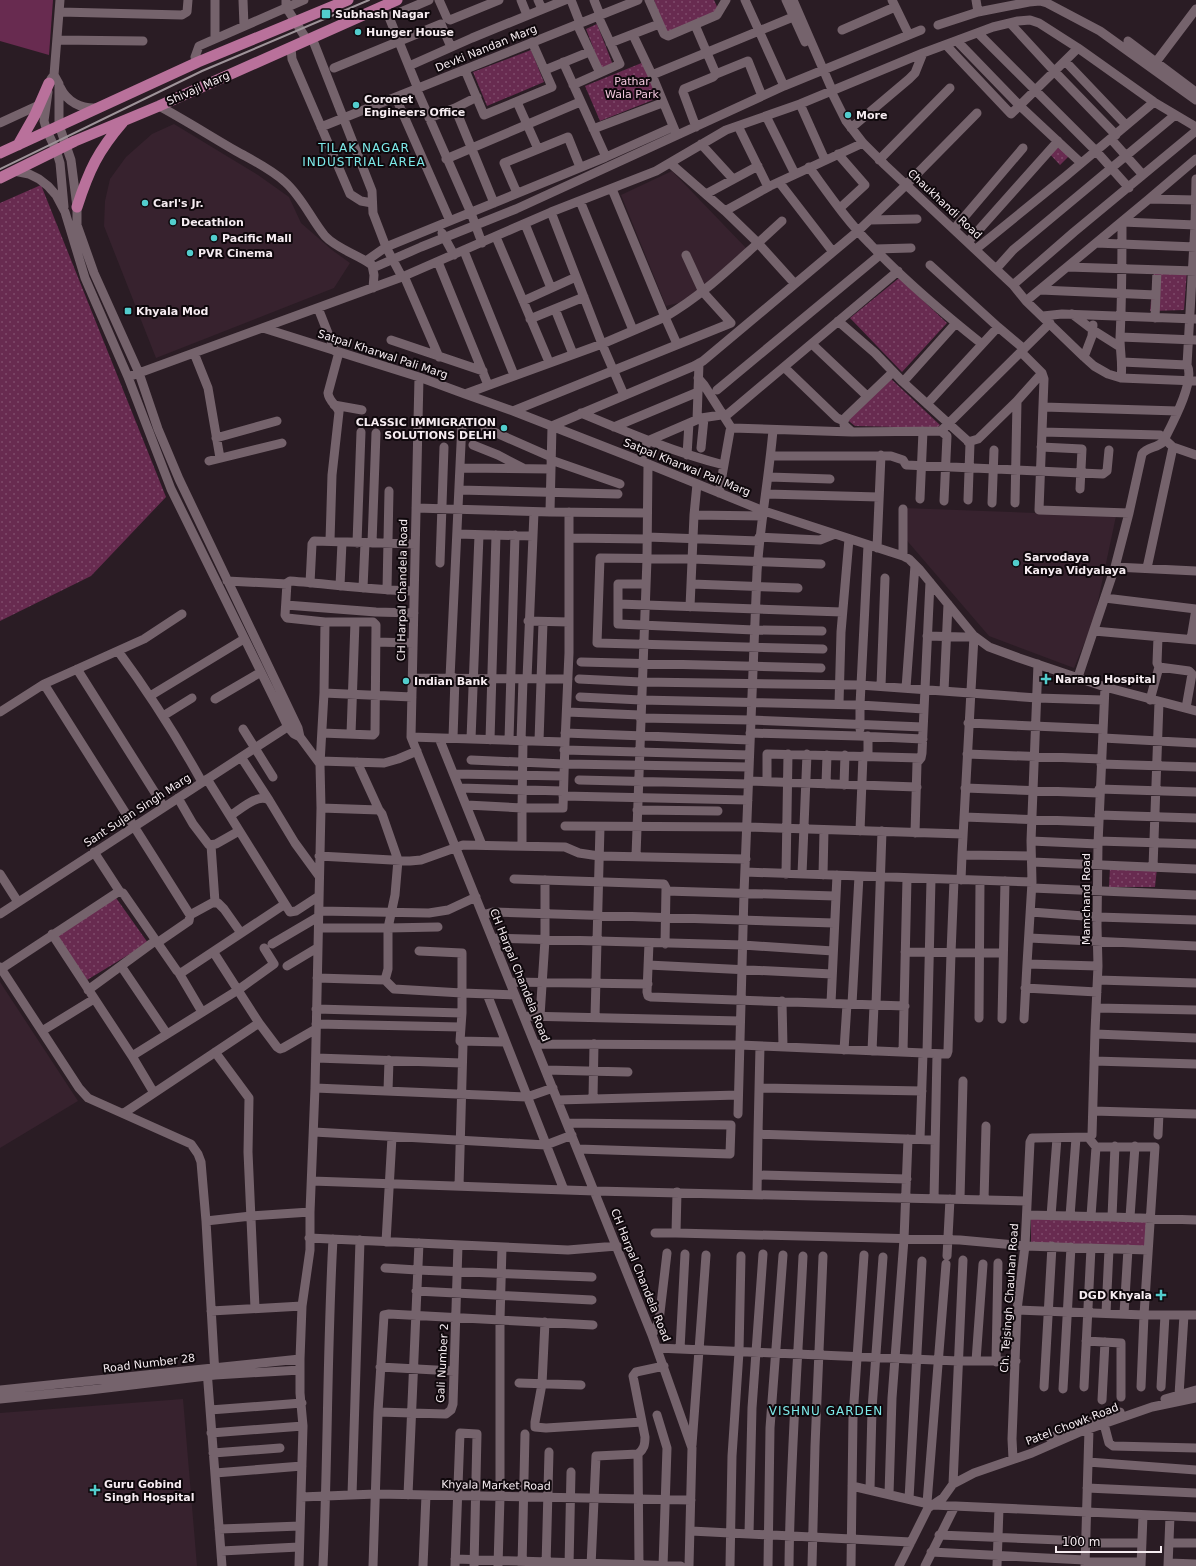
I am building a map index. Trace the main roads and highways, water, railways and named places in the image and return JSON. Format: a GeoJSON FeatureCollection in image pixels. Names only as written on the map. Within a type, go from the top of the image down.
{"type":"FeatureCollection","features":[{"type":"Feature","properties":{"kind":"main road","name":"Shivaji Marg"},"geometry":{"type":"LineString","coordinates":[[0,153],[198,62],[348,0]]}},
{"type":"Feature","properties":{"kind":"main road","name":"Shivaji Marg"},"geometry":{"type":"LineString","coordinates":[[0,178],[75,141],[159,106],[397,0]]}},
{"type":"Feature","properties":{"kind":"main road"},"geometry":{"type":"LineString","coordinates":[[18,145],[54,80]]}},
{"type":"Feature","properties":{"kind":"main road"},"geometry":{"type":"LineString","coordinates":[[78,207],[86,180],[95,159],[108,140],[125,120]]}},
{"type":"Feature","properties":{"kind":"railway"},"geometry":{"type":"LineString","coordinates":[[0,169],[202,71],[369,0]]}},
{"type":"Feature","properties":{"kind":"place","name":"Subhash Nagar"},"geometry":{"type":"Point","coordinates":[326,14]}},
{"type":"Feature","properties":{"kind":"place","name":"Hunger House"},"geometry":{"type":"Point","coordinates":[358,32]}},
{"type":"Feature","properties":{"kind":"place","name":"Coronet Engineers Office"},"geometry":{"type":"Point","coordinates":[356,105]}},
{"type":"Feature","properties":{"kind":"place","name":"More"},"geometry":{"type":"Point","coordinates":[848,115]}},
{"type":"Feature","properties":{"kind":"place","name":"Carl's Jr."},"geometry":{"type":"Point","coordinates":[145,203]}},
{"type":"Feature","properties":{"kind":"place","name":"Decathlon"},"geometry":{"type":"Point","coordinates":[173,222]}},
{"type":"Feature","properties":{"kind":"place","name":"Pacific Mall"},"geometry":{"type":"Point","coordinates":[214,238]}},
{"type":"Feature","properties":{"kind":"place","name":"PVR Cinema"},"geometry":{"type":"Point","coordinates":[190,253]}},
{"type":"Feature","properties":{"kind":"place","name":"Khyala Mod"},"geometry":{"type":"Point","coordinates":[128,311]}},
{"type":"Feature","properties":{"kind":"place","name":"CLASSIC IMMIGRATION SOLUTIONS DELHI"},"geometry":{"type":"Point","coordinates":[504,428]}},
{"type":"Feature","properties":{"kind":"place","name":"Sarvodaya Kanya Vidyalaya"},"geometry":{"type":"Point","coordinates":[1016,563]}},
{"type":"Feature","properties":{"kind":"place","name":"Narang Hospital"},"geometry":{"type":"Point","coordinates":[1046,679]}},
{"type":"Feature","properties":{"kind":"place","name":"Indian Bank"},"geometry":{"type":"Point","coordinates":[406,681]}},
{"type":"Feature","properties":{"kind":"place","name":"DGD Khyala"},"geometry":{"type":"Point","coordinates":[1161,1295]}},
{"type":"Feature","properties":{"kind":"place","name":"Guru Gobind Singh Hospital"},"geometry":{"type":"Point","coordinates":[95,1490]}},
{"type":"Feature","properties":{"kind":"district","name":"TILAK NAGAR INDUSTRIAL AREA"},"geometry":{"type":"Point","coordinates":[364,155]}},
{"type":"Feature","properties":{"kind":"district","name":"VISHNU GARDEN"},"geometry":{"type":"Point","coordinates":[826,1411]}},
{"type":"Feature","properties":{"kind":"park label","name":"Pathar Wala Park"},"geometry":{"type":"Point","coordinates":[632,87]}}]}
